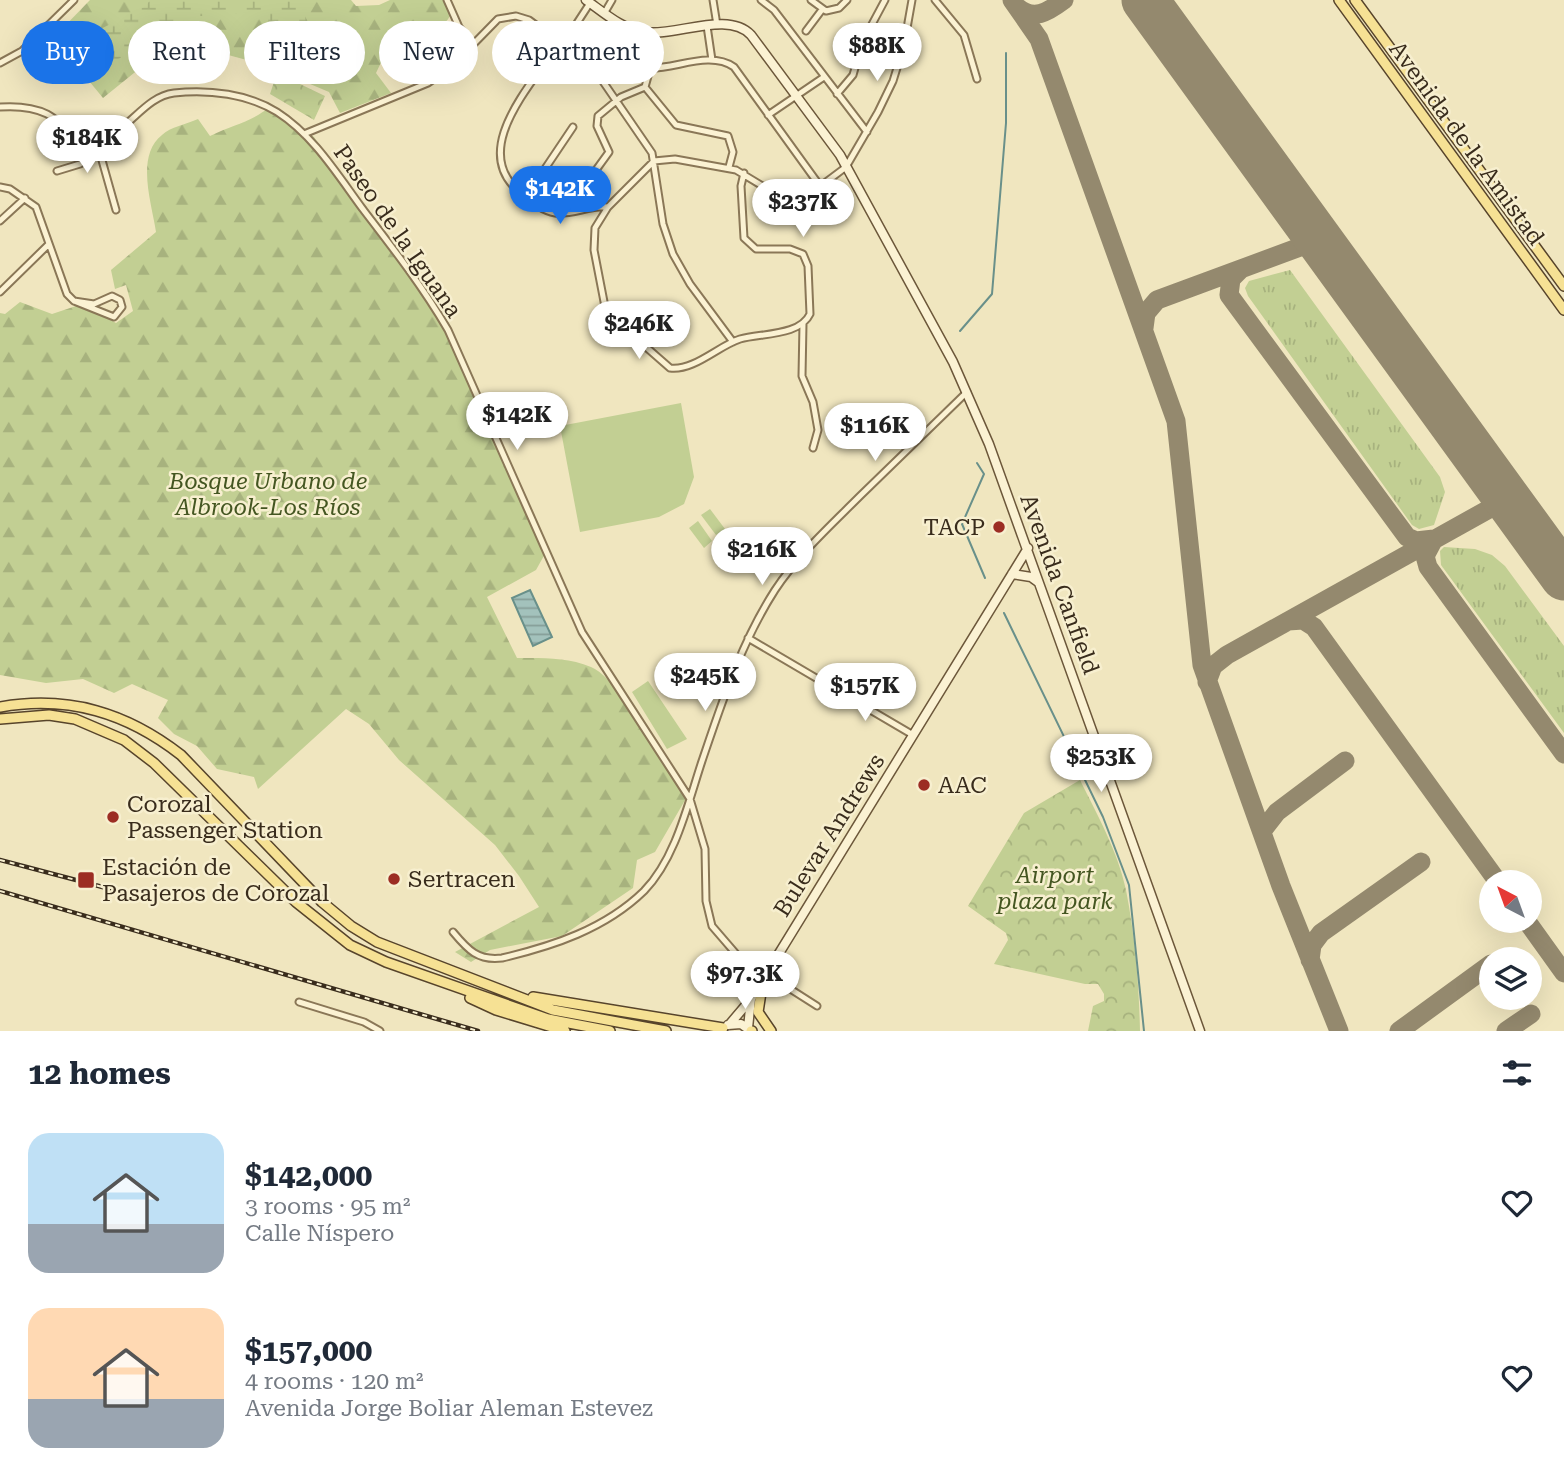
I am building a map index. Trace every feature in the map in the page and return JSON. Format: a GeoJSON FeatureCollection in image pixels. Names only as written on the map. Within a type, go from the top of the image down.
{"type":"FeatureCollection","features":[{"type":"Feature","properties":{"kind":"main road","name":"Avenida de la Amistad"},"geometry":{"type":"LineString","coordinates":[[1339,0],[1564,310]]}},
{"type":"Feature","properties":{"kind":"main road","name":"Avenida de la Amistad"},"geometry":{"type":"LineString","coordinates":[[1355,0],[1564,286]]}},
{"type":"Feature","properties":{"kind":"main road","name":"Avenida Canfield"},"geometry":{"type":"LineString","coordinates":[[588,1],[628,27],[644,32],[734,24],[748,31],[846,167],[940,337],[967,392],[1028,548],[1200,1031]]}},
{"type":"Feature","properties":{"kind":"main road"},"geometry":{"type":"LineString","coordinates":[[1373,47],[1383,39]]}},
{"type":"Feature","properties":{"kind":"main road","name":"Bulevar Andrews"},"geometry":{"type":"LineString","coordinates":[[724,1028],[751,999],[1028,548]]}},
{"type":"Feature","properties":{"kind":"main road"},"geometry":{"type":"LineString","coordinates":[[1013,574],[1031,577],[1038,582]]}},
{"type":"Feature","properties":{"kind":"main road"},"geometry":{"type":"LineString","coordinates":[[0,707],[28,703],[80,705],[105,712],[150,732],[181,755],[322,902],[351,926],[377,942],[553,1010],[666,1031]]}},
{"type":"Feature","properties":{"kind":"main road"},"geometry":{"type":"LineString","coordinates":[[0,719],[49,715],[75,719],[124,740],[153,763],[320,922],[350,945],[386,962],[548,1019],[610,1031]]}},
{"type":"Feature","properties":{"kind":"main road"},"geometry":{"type":"LineString","coordinates":[[764,977],[758,1012],[771,1031]]}},
{"type":"Feature","properties":{"kind":"main road"},"geometry":{"type":"LineString","coordinates":[[487,985],[586,1008],[724,1028],[738,1024],[750,1030]]}},
{"type":"Feature","properties":{"kind":"main road"},"geometry":{"type":"LineString","coordinates":[[451,986],[496,1010],[565,1031]]}},
{"type":"Feature","properties":{"kind":"main road","name":"Bulevar Andrews"},"geometry":{"type":"LineString","coordinates":[[750,1030],[751,999]]}},
{"type":"Feature","properties":{"kind":"main road"},"geometry":{"type":"LineString","coordinates":[[690,1023],[699,1031]]}},
{"type":"Feature","properties":{"kind":"street"},"geometry":{"type":"LineString","coordinates":[[0,63],[22,51],[74,0]]}},
{"type":"Feature","properties":{"kind":"street"},"geometry":{"type":"LineString","coordinates":[[447,0],[457,21]]}},
{"type":"Feature","properties":{"kind":"street"},"geometry":{"type":"LineString","coordinates":[[605,12],[612,0]]}},
{"type":"Feature","properties":{"kind":"street"},"geometry":{"type":"LineString","coordinates":[[712,60],[713,0]]}},
{"type":"Feature","properties":{"kind":"street"},"geometry":{"type":"LineString","coordinates":[[761,0],[774,10],[867,132]]}},
{"type":"Feature","properties":{"kind":"street"},"geometry":{"type":"LineString","coordinates":[[811,0],[821,10],[834,10],[847,0]]}},
{"type":"Feature","properties":{"kind":"street"},"geometry":{"type":"LineString","coordinates":[[837,94],[853,75],[862,43],[885,0]]}},
{"type":"Feature","properties":{"kind":"street"},"geometry":{"type":"LineString","coordinates":[[803,324],[733,342],[673,369],[663,364],[609,317],[593,244],[597,224],[608,207],[654,161],[675,159],[729,167],[789,200],[805,198],[846,167],[867,132],[898,65],[912,0]]}},
{"type":"Feature","properties":{"kind":"street"},"geometry":{"type":"LineString","coordinates":[[935,0],[964,35],[977,79]]}},
{"type":"Feature","properties":{"kind":"street"},"geometry":{"type":"LineString","coordinates":[[579,21],[588,1]]}},
{"type":"Feature","properties":{"kind":"street"},"geometry":{"type":"LineString","coordinates":[[806,30],[821,10]]}},
{"type":"Feature","properties":{"kind":"street"},"geometry":{"type":"LineString","coordinates":[[496,21],[509,16],[530,21]]}},
{"type":"Feature","properties":{"kind":"street"},"geometry":{"type":"LineString","coordinates":[[478,38],[492,23]]}},
{"type":"Feature","properties":{"kind":"street"},"geometry":{"type":"LineString","coordinates":[[664,67],[712,60],[734,68],[820,186]]}},
{"type":"Feature","properties":{"kind":"street"},"geometry":{"type":"LineString","coordinates":[[768,115],[824,77]]}},
{"type":"Feature","properties":{"kind":"street"},"geometry":{"type":"LineString","coordinates":[[304,134],[426,84]]}},
{"type":"Feature","properties":{"kind":"street"},"geometry":{"type":"LineString","coordinates":[[531,84],[499,147],[503,175],[526,197],[545,210],[556,213],[608,207]]}},
{"type":"Feature","properties":{"kind":"street"},"geometry":{"type":"LineString","coordinates":[[606,84],[654,161],[660,211],[673,254],[690,284],[733,342]]}},
{"type":"Feature","properties":{"kind":"street"},"geometry":{"type":"LineString","coordinates":[[589,189],[595,184],[596,170],[609,152],[597,126],[597,118],[618,100],[645,87],[646,84]]}},
{"type":"Feature","properties":{"kind":"street"},"geometry":{"type":"LineString","coordinates":[[645,87],[676,125],[728,136],[733,152],[729,167]]}},
{"type":"Feature","properties":{"kind":"street","name":"Paseo de la Iguana"},"geometry":{"type":"LineString","coordinates":[[96,139],[113,133],[152,100],[178,92],[249,98],[279,113],[304,134],[439,315],[582,632],[690,799],[705,849],[706,901],[712,926],[727,947],[764,977],[817,1006]]}},
{"type":"Feature","properties":{"kind":"street"},"geometry":{"type":"LineString","coordinates":[[0,107],[40,111],[78,136],[96,139],[96,148],[116,210]]}},
{"type":"Feature","properties":{"kind":"street"},"geometry":{"type":"LineString","coordinates":[[526,197],[573,127]]}},
{"type":"Feature","properties":{"kind":"street"},"geometry":{"type":"LineString","coordinates":[[57,171],[80,164],[96,148]]}},
{"type":"Feature","properties":{"kind":"street"},"geometry":{"type":"LineString","coordinates":[[744,173],[741,186],[742,227],[746,241],[759,250],[796,250],[807,261],[811,309],[803,324],[802,376],[813,402],[818,430],[813,448]]}},
{"type":"Feature","properties":{"kind":"street"},"geometry":{"type":"LineString","coordinates":[[0,187],[25,198],[36,207],[67,294],[74,301],[112,317],[120,313],[122,307],[120,300],[112,296],[94,304],[74,301]]}},
{"type":"Feature","properties":{"kind":"street"},"geometry":{"type":"LineString","coordinates":[[0,221],[25,198]]}},
{"type":"Feature","properties":{"kind":"street"},"geometry":{"type":"LineString","coordinates":[[0,292],[49,244]]}},
{"type":"Feature","properties":{"kind":"street"},"geometry":{"type":"LineString","coordinates":[[453,932],[471,952],[490,960],[558,943],[606,919],[644,890],[659,870],[690,799],[748,638],[776,588],[803,554],[967,392]]}},
{"type":"Feature","properties":{"kind":"street"},"geometry":{"type":"LineString","coordinates":[[748,638],[913,735]]}},
{"type":"Feature","properties":{"kind":"street"},"geometry":{"type":"LineString","coordinates":[[299,1002],[364,1022],[380,1031]]}},
{"type":"Feature","properties":{"kind":"green space"},"geometry":{"type":"Polygon","coordinates":[[[90,0],[351,0],[356,6],[379,5],[390,0],[443,0],[450,16],[446,21],[379,21],[379,67],[376,73],[379,84],[384,84],[391,93],[340,113],[329,92],[310,84],[365,84],[365,21],[244,21],[244,59],[230,56],[230,21],[128,21],[128,78],[103,98],[92,84],[114,84],[114,21],[70,21],[90,0]]]}},
{"type":"Feature","properties":{"kind":"green space"},"geometry":{"type":"Polygon","coordinates":[[[150,0],[296,0],[308,21],[268,21],[268,11],[187,17],[183,21],[128,21],[128,55],[114,61],[114,22],[146,6],[150,0]]]}},
{"type":"Feature","properties":{"kind":"green space"},"geometry":{"type":"Polygon","coordinates":[[[273,84],[300,84],[325,96],[314,120],[270,94],[273,84]]]}},
{"type":"Feature","properties":{"kind":"green space","name":"Bosque Urbano de Albrook-Los Ríos"},"geometry":{"type":"Polygon","coordinates":[[[271,106],[314,137],[445,327],[546,552],[536,570],[487,597],[517,658],[573,661],[602,674],[629,705],[688,795],[655,852],[637,860],[633,888],[562,936],[490,950],[471,962],[455,952],[539,907],[495,845],[399,760],[369,724],[346,709],[258,789],[254,777],[217,769],[197,746],[174,734],[158,718],[168,700],[132,684],[114,693],[83,679],[46,683],[0,675],[0,313],[5,314],[20,302],[52,314],[82,304],[116,323],[133,311],[126,285],[115,289],[111,270],[156,232],[147,181],[149,155],[154,144],[169,130],[198,119],[210,136],[249,120],[271,106]]]}},
{"type":"Feature","properties":{"kind":"green space"},"geometry":{"type":"Polygon","coordinates":[[[1290,270],[1440,477],[1445,492],[1434,525],[1419,529],[1412,525],[1248,296],[1245,288],[1249,281],[1290,270]]]}},
{"type":"Feature","properties":{"kind":"green space"},"geometry":{"type":"Polygon","coordinates":[[[681,403],[694,477],[684,504],[659,517],[580,532],[560,426],[681,403]]]}},
{"type":"Feature","properties":{"kind":"green space"},"geometry":{"type":"Polygon","coordinates":[[[710,509],[725,529],[716,535],[701,515],[710,509]]]}},
{"type":"Feature","properties":{"kind":"green space"},"geometry":{"type":"Polygon","coordinates":[[[698,521],[712,541],[704,548],[689,528],[698,521]]]}},
{"type":"Feature","properties":{"kind":"green space"},"geometry":{"type":"Polygon","coordinates":[[[1444,547],[1475,549],[1492,555],[1505,566],[1564,646],[1564,733],[1441,565],[1440,551],[1444,547]]]}},
{"type":"Feature","properties":{"kind":"green space"},"geometry":{"type":"Polygon","coordinates":[[[648,681],[687,739],[667,749],[632,692],[648,681]]]}},
{"type":"Feature","properties":{"kind":"green space","name":"Airport plaza park"},"geometry":{"type":"Polygon","coordinates":[[[1080,780],[1112,847],[1126,890],[1136,960],[1140,1031],[1088,1031],[1093,1006],[1104,1001],[1104,994],[1098,984],[1085,984],[994,964],[1008,940],[1006,933],[968,906],[1024,813],[1080,780]]]}},
{"type":"Feature","properties":{"kind":"water"},"geometry":{"type":"Polygon","coordinates":[[[530,590],[552,637],[533,646],[512,598],[530,590]]]}},
{"type":"Feature","properties":{"kind":"waterway"},"geometry":{"type":"LineString","coordinates":[[960,331],[992,294],[1006,123],[1006,53]]}},
{"type":"Feature","properties":{"kind":"waterway"},"geometry":{"type":"LineString","coordinates":[[977,463],[984,474],[962,524],[985,578]]}},
{"type":"Feature","properties":{"kind":"waterway"},"geometry":{"type":"LineString","coordinates":[[1004,613],[1103,817],[1129,885],[1144,1031]]}},
{"type":"Feature","properties":{"kind":"taxiway"},"geometry":{"type":"LineString","coordinates":[[1012,0],[1039,39],[1176,421],[1202,665],[1281,886],[1339,1031]]}},
{"type":"Feature","properties":{"kind":"taxiway"},"geometry":{"type":"LineString","coordinates":[[1016,6],[1028,14],[1040,14],[1064,0]]}},
{"type":"Feature","properties":{"kind":"taxiway"},"geometry":{"type":"LineString","coordinates":[[1144,328],[1146,313],[1157,300],[1319,240]]}},
{"type":"Feature","properties":{"kind":"taxiway"},"geometry":{"type":"LineString","coordinates":[[1241,269],[1231,279],[1229,295],[1407,537],[1416,541],[1434,539]]}},
{"type":"Feature","properties":{"kind":"taxiway"},"geometry":{"type":"LineString","coordinates":[[1207,682],[1213,666],[1227,655],[1507,499]]}},
{"type":"Feature","properties":{"kind":"taxiway"},"geometry":{"type":"LineString","coordinates":[[1434,539],[1425,556],[1428,567],[1564,754]]}},
{"type":"Feature","properties":{"kind":"taxiway"},"geometry":{"type":"LineString","coordinates":[[1288,621],[1303,620],[1314,627],[1489,870]]}},
{"type":"Feature","properties":{"kind":"taxiway"},"geometry":{"type":"LineString","coordinates":[[1263,830],[1277,812],[1345,761]]}},
{"type":"Feature","properties":{"kind":"taxiway"},"geometry":{"type":"LineString","coordinates":[[1310,960],[1312,945],[1321,933],[1421,862]]}},
{"type":"Feature","properties":{"kind":"taxiway"},"geometry":{"type":"LineString","coordinates":[[1535,933],[1564,973]]}},
{"type":"Feature","properties":{"kind":"taxiway"},"geometry":{"type":"LineString","coordinates":[[1399,1031],[1479,973]]}},
{"type":"Feature","properties":{"kind":"taxiway"},"geometry":{"type":"LineString","coordinates":[[1506,1031],[1531,1014]]}},
{"type":"Feature","properties":{"kind":"runway"},"geometry":{"type":"LineString","coordinates":[[1145,0],[1564,577]]}},
{"type":"Feature","properties":{"kind":"railway"},"geometry":{"type":"LineString","coordinates":[[0,860],[110,889]]}},
{"type":"Feature","properties":{"kind":"railway"},"geometry":{"type":"LineString","coordinates":[[0,891],[478,1031]]}},
{"type":"Feature","properties":{"kind":"place","name":"TACP"},"geometry":{"type":"Point","coordinates":[999,527]}},
{"type":"Feature","properties":{"kind":"place","name":"AAC"},"geometry":{"type":"Point","coordinates":[924,785]}},
{"type":"Feature","properties":{"kind":"place","name":"Corozal Passenger Station"},"geometry":{"type":"Point","coordinates":[113,817]}},
{"type":"Feature","properties":{"kind":"place","name":"Sertracen"},"geometry":{"type":"Point","coordinates":[394,879]}},
{"type":"Feature","properties":{"kind":"place","name":"Estación de Pasajeros de Corozal"},"geometry":{"type":"Point","coordinates":[86,880]}}]}
